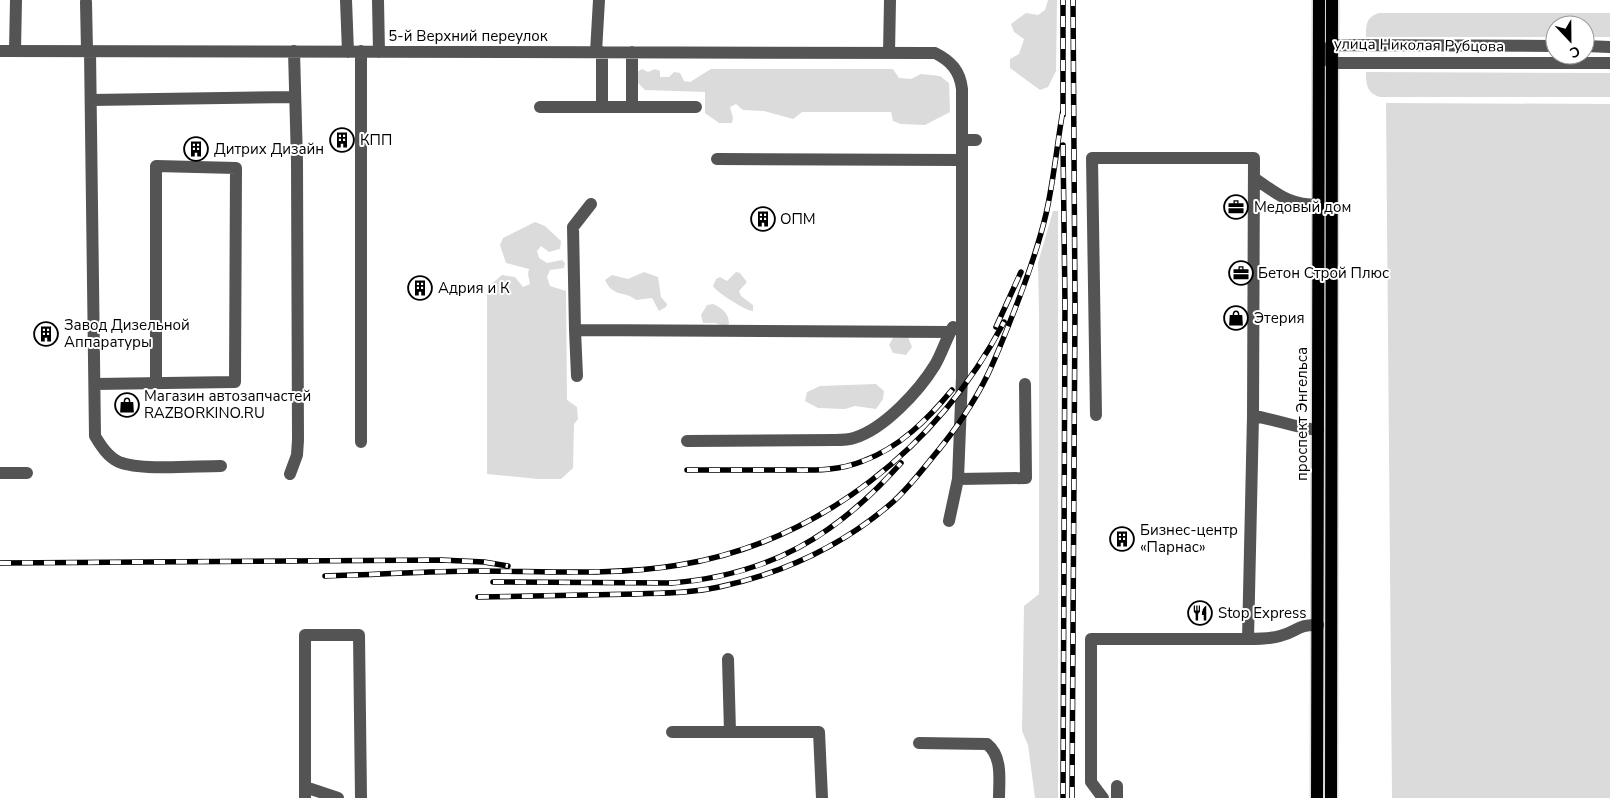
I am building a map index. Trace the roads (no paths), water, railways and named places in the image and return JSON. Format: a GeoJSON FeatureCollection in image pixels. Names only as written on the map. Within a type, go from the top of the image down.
{"type":"FeatureCollection","features":[{"type":"Feature","properties":{"kind":"main road","name":"проспект Энгельса"},"geometry":{"type":"LineString","coordinates":[[1317,798],[1319,0]]}},
{"type":"Feature","properties":{"kind":"main road","name":"проспект Энгельса"},"geometry":{"type":"LineString","coordinates":[[1331,798],[1332,0]]}},
{"type":"Feature","properties":{"kind":"street"},"geometry":{"type":"LineString","coordinates":[[15,51],[16,0]]}},
{"type":"Feature","properties":{"kind":"street"},"geometry":{"type":"LineString","coordinates":[[346,0],[355,52],[362,442]]}},
{"type":"Feature","properties":{"kind":"street"},"geometry":{"type":"LineString","coordinates":[[378,0],[379,52]]}},
{"type":"Feature","properties":{"kind":"street"},"geometry":{"type":"LineString","coordinates":[[599,0],[602,107]]}},
{"type":"Feature","properties":{"kind":"street"},"geometry":{"type":"LineString","coordinates":[[889,52],[890,0]]}},
{"type":"Feature","properties":{"kind":"street"},"geometry":{"type":"LineString","coordinates":[[86,2],[91,100],[95,436],[104,450],[118,461],[138,466],[221,466]]}},
{"type":"Feature","properties":{"kind":"street","name":"улица Николая Рубцова"},"geometry":{"type":"LineString","coordinates":[[1545,46],[1332,45],[1319,55],[1332,63],[1610,63]]}},
{"type":"Feature","properties":{"kind":"street"},"geometry":{"type":"LineString","coordinates":[[1595,46],[1610,46]]}},
{"type":"Feature","properties":{"kind":"street","name":"5-й Верхний переулок"},"geometry":{"type":"LineString","coordinates":[[0,51],[935,53],[952,64],[961,81],[962,140]]}},
{"type":"Feature","properties":{"kind":"street"},"geometry":{"type":"LineString","coordinates":[[290,474],[297,455],[298,440],[297,162],[294,52]]}},
{"type":"Feature","properties":{"kind":"street"},"geometry":{"type":"LineString","coordinates":[[632,52],[632,107]]}},
{"type":"Feature","properties":{"kind":"street"},"geometry":{"type":"LineString","coordinates":[[91,100],[294,97]]}},
{"type":"Feature","properties":{"kind":"street"},"geometry":{"type":"LineString","coordinates":[[540,107],[696,107]]}},
{"type":"Feature","properties":{"kind":"street"},"geometry":{"type":"LineString","coordinates":[[950,521],[958,479],[962,378],[962,140],[976,140]]}},
{"type":"Feature","properties":{"kind":"street"},"geometry":{"type":"LineString","coordinates":[[1096,415],[1092,158],[1254,158],[1253,416],[1248,640]]}},
{"type":"Feature","properties":{"kind":"street"},"geometry":{"type":"LineString","coordinates":[[717,159],[962,160]]}},
{"type":"Feature","properties":{"kind":"street"},"geometry":{"type":"LineString","coordinates":[[95,384],[235,382],[236,168],[156,166],[156,383]]}},
{"type":"Feature","properties":{"kind":"street"},"geometry":{"type":"LineString","coordinates":[[1254,178],[1287,200],[1301,205],[1318,205]]}},
{"type":"Feature","properties":{"kind":"street"},"geometry":{"type":"LineString","coordinates":[[576,376],[573,227],[591,204]]}},
{"type":"Feature","properties":{"kind":"street"},"geometry":{"type":"LineString","coordinates":[[687,441],[834,440],[853,438],[868,432],[888,418],[921,384],[934,366],[963,306]]}},
{"type":"Feature","properties":{"kind":"street"},"geometry":{"type":"LineString","coordinates":[[575,330],[950,332]]}},
{"type":"Feature","properties":{"kind":"street"},"geometry":{"type":"LineString","coordinates":[[958,479],[1026,478],[1025,384]]}},
{"type":"Feature","properties":{"kind":"street"},"geometry":{"type":"LineString","coordinates":[[1253,416],[1270,418],[1299,428],[1318,430]]}},
{"type":"Feature","properties":{"kind":"street"},"geometry":{"type":"LineString","coordinates":[[0,473],[27,473]]}},
{"type":"Feature","properties":{"kind":"street"},"geometry":{"type":"LineString","coordinates":[[1103,798],[1091,782],[1091,639],[1265,639],[1282,636],[1304,625],[1318,625]]}},
{"type":"Feature","properties":{"kind":"street"},"geometry":{"type":"LineString","coordinates":[[338,798],[305,792],[305,635],[359,635],[361,798]]}},
{"type":"Feature","properties":{"kind":"street"},"geometry":{"type":"LineString","coordinates":[[728,659],[730,732]]}},
{"type":"Feature","properties":{"kind":"street"},"geometry":{"type":"LineString","coordinates":[[672,732],[819,732],[822,798]]}},
{"type":"Feature","properties":{"kind":"street"},"geometry":{"type":"LineString","coordinates":[[919,743],[987,744],[998,758],[999,798]]}},
{"type":"Feature","properties":{"kind":"railway"},"geometry":{"type":"LineString","coordinates":[[1063,0],[1063,115]]}},
{"type":"Feature","properties":{"kind":"railway"},"geometry":{"type":"LineString","coordinates":[[1072,798],[1075,305],[1073,0]]}},
{"type":"Feature","properties":{"kind":"railway"},"geometry":{"type":"LineString","coordinates":[[478,597],[667,593],[719,587],[767,574],[790,565],[834,544],[875,517],[904,491],[955,429],[976,397],[995,359],[1027,277],[1043,227],[1063,110]]}},
{"type":"Feature","properties":{"kind":"railway"},"geometry":{"type":"LineString","coordinates":[[1063,145],[1065,304],[1063,798]]}},
{"type":"Feature","properties":{"kind":"railway"},"geometry":{"type":"LineString","coordinates":[[996,327],[1021,272]]}},
{"type":"Feature","properties":{"kind":"railway"},"geometry":{"type":"LineString","coordinates":[[325,576],[458,571],[629,571],[679,565],[731,553],[780,535],[827,511],[870,481],[910,447],[946,409],[977,367],[1004,322]]}},
{"type":"Feature","properties":{"kind":"railway"},"geometry":{"type":"LineString","coordinates":[[687,470],[811,470],[853,465],[876,455],[901,440],[923,422],[952,390]]}},
{"type":"Feature","properties":{"kind":"railway"},"geometry":{"type":"LineString","coordinates":[[493,582],[672,583],[707,579],[740,571],[770,561],[826,531],[877,489],[901,463]]}},
{"type":"Feature","properties":{"kind":"railway"},"geometry":{"type":"LineString","coordinates":[[0,563],[441,560],[484,562],[508,566]]}},
{"type":"Feature","properties":{"kind":"place","name":"КПП"},"geometry":{"type":"Point","coordinates":[342,140]}},
{"type":"Feature","properties":{"kind":"place","name":"Дитрих Дизайн"},"geometry":{"type":"Point","coordinates":[196,149]}},
{"type":"Feature","properties":{"kind":"place","name":"Медовый дом"},"geometry":{"type":"Point","coordinates":[1236,207]}},
{"type":"Feature","properties":{"kind":"place","name":"ОПМ"},"geometry":{"type":"Point","coordinates":[763,219]}},
{"type":"Feature","properties":{"kind":"place","name":"Бетон Строй Плюс"},"geometry":{"type":"Point","coordinates":[1241,273]}},
{"type":"Feature","properties":{"kind":"place","name":"Адрия и К"},"geometry":{"type":"Point","coordinates":[420,288]}},
{"type":"Feature","properties":{"kind":"place","name":"Этерия"},"geometry":{"type":"Point","coordinates":[1236,318]}},
{"type":"Feature","properties":{"kind":"place","name":"Завод Дизельной Аппаратуры"},"geometry":{"type":"Point","coordinates":[46,334]}},
{"type":"Feature","properties":{"kind":"place","name":"Магазин автозапчастей RAZBORKINO.RU"},"geometry":{"type":"Point","coordinates":[127,405]}},
{"type":"Feature","properties":{"kind":"place","name":"Бизнес-центр «Парнас»"},"geometry":{"type":"Point","coordinates":[1122,539]}},
{"type":"Feature","properties":{"kind":"place","name":"Stop Express"},"geometry":{"type":"Point","coordinates":[1200,613]}}]}
